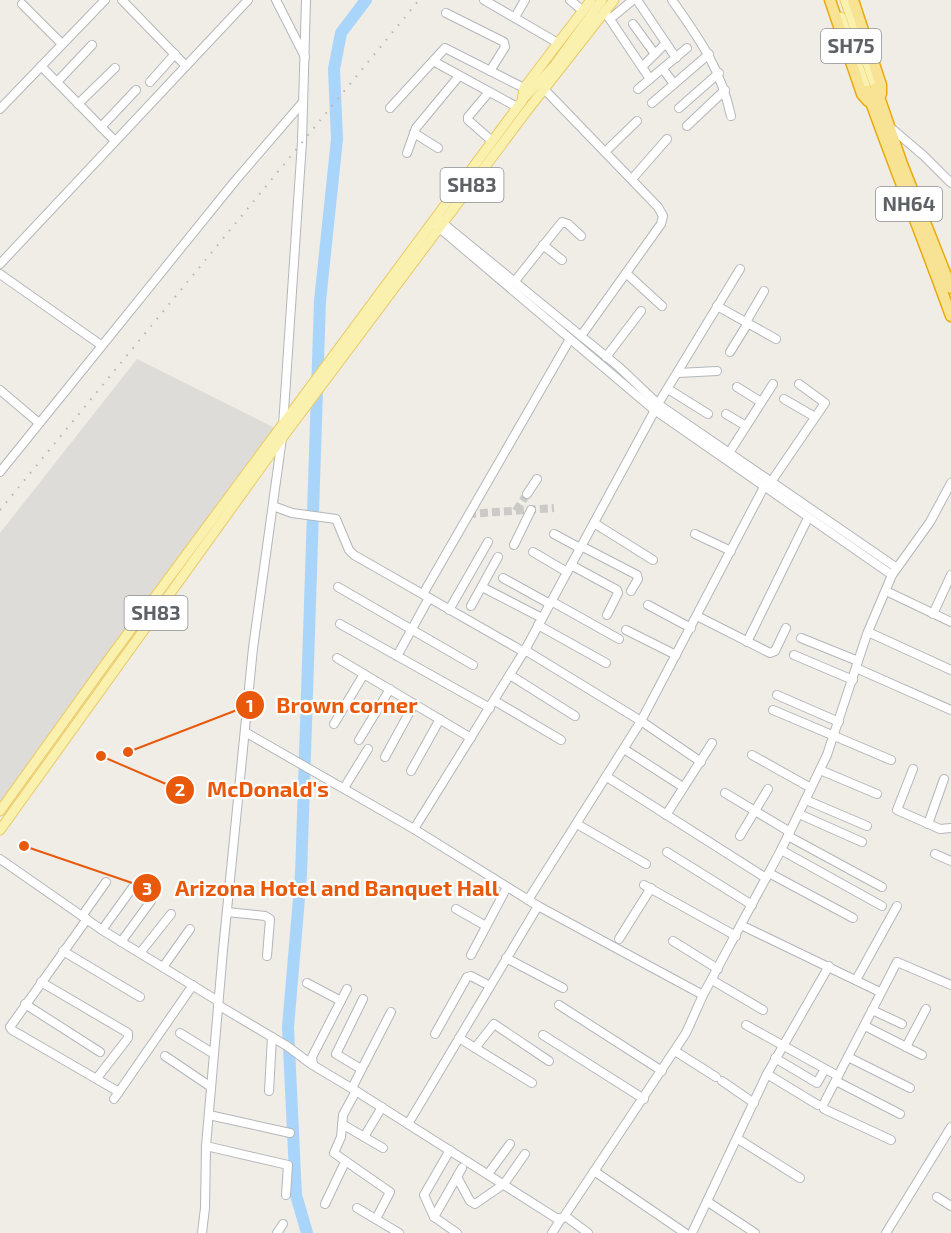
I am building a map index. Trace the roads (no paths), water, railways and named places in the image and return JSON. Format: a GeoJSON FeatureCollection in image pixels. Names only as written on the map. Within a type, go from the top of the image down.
{"type":"FeatureCollection","features":[{"type":"Feature","properties":{"kind":"highway"},"geometry":{"type":"LineString","coordinates":[[830,0],[862,94],[877,106],[881,85],[853,0]]}},
{"type":"Feature","properties":{"kind":"highway","name":"NH64"},"geometry":{"type":"LineString","coordinates":[[872,90],[951,316]]}},
{"type":"Feature","properties":{"kind":"highway","name":"NH64"},"geometry":{"type":"LineString","coordinates":[[877,106],[889,126],[951,288]]}},
{"type":"Feature","properties":{"kind":"main road","name":"SH83"},"geometry":{"type":"LineString","coordinates":[[0,830],[282,438],[312,392],[437,222],[519,104],[524,88],[591,0]]}},
{"type":"Feature","properties":{"kind":"main road"},"geometry":{"type":"LineString","coordinates":[[519,104],[555,65],[602,0]]}},
{"type":"Feature","properties":{"kind":"main road","name":"SH83"},"geometry":{"type":"LineString","coordinates":[[437,222],[544,89],[607,16],[614,0]]}},
{"type":"Feature","properties":{"kind":"main road","name":"SH75"},"geometry":{"type":"LineString","coordinates":[[835,0],[872,90]]}},
{"type":"Feature","properties":{"kind":"main road","name":"SH75"},"geometry":{"type":"LineString","coordinates":[[844,0],[872,90]]}},
{"type":"Feature","properties":{"kind":"main road","name":"SH83"},"geometry":{"type":"LineString","coordinates":[[0,811],[283,425],[312,392]]}},
{"type":"Feature","properties":{"kind":"main road"},"geometry":{"type":"LineString","coordinates":[[51,741],[60,747]]}},
{"type":"Feature","properties":{"kind":"street"},"geometry":{"type":"LineString","coordinates":[[0,109],[105,0]]}},
{"type":"Feature","properties":{"kind":"street"},"geometry":{"type":"LineString","coordinates":[[122,0],[186,66]]}},
{"type":"Feature","properties":{"kind":"street"},"geometry":{"type":"LineString","coordinates":[[0,264],[248,0]]}},
{"type":"Feature","properties":{"kind":"street"},"geometry":{"type":"LineString","coordinates":[[276,0],[306,58]]}},
{"type":"Feature","properties":{"kind":"street"},"geometry":{"type":"LineString","coordinates":[[201,1233],[205,1208],[206,1146],[218,1003],[253,648],[282,438],[306,58],[306,0]]}},
{"type":"Feature","properties":{"kind":"street"},"geometry":{"type":"LineString","coordinates":[[484,0],[558,43]]}},
{"type":"Feature","properties":{"kind":"street"},"geometry":{"type":"LineString","coordinates":[[515,17],[525,0]]}},
{"type":"Feature","properties":{"kind":"street"},"geometry":{"type":"LineString","coordinates":[[570,0],[583,11]]}},
{"type":"Feature","properties":{"kind":"street"},"geometry":{"type":"LineString","coordinates":[[650,79],[607,16],[635,0],[676,58]]}},
{"type":"Feature","properties":{"kind":"street"},"geometry":{"type":"LineString","coordinates":[[672,0],[709,54],[719,73],[731,116]]}},
{"type":"Feature","properties":{"kind":"street"},"geometry":{"type":"LineString","coordinates":[[22,4],[62,44]]}},
{"type":"Feature","properties":{"kind":"street"},"geometry":{"type":"LineString","coordinates":[[446,13],[504,42],[505,47],[490,71]]}},
{"type":"Feature","properties":{"kind":"street"},"geometry":{"type":"LineString","coordinates":[[633,24],[655,54]]}},
{"type":"Feature","properties":{"kind":"street"},"geometry":{"type":"LineString","coordinates":[[642,67],[666,43]]}},
{"type":"Feature","properties":{"kind":"street"},"geometry":{"type":"LineString","coordinates":[[57,82],[92,45]]}},
{"type":"Feature","properties":{"kind":"street"},"geometry":{"type":"LineString","coordinates":[[390,108],[445,48],[524,88]]}},
{"type":"Feature","properties":{"kind":"street"},"geometry":{"type":"LineString","coordinates":[[638,89],[687,48]]}},
{"type":"Feature","properties":{"kind":"street"},"geometry":{"type":"LineString","coordinates":[[150,82],[175,54]]}},
{"type":"Feature","properties":{"kind":"street"},"geometry":{"type":"LineString","coordinates":[[652,103],[709,54]]}},
{"type":"Feature","properties":{"kind":"street"},"geometry":{"type":"LineString","coordinates":[[433,62],[489,92],[519,104]]}},
{"type":"Feature","properties":{"kind":"street"},"geometry":{"type":"LineString","coordinates":[[41,66],[115,141]]}},
{"type":"Feature","properties":{"kind":"street"},"geometry":{"type":"LineString","coordinates":[[78,104],[115,68]]}},
{"type":"Feature","properties":{"kind":"street"},"geometry":{"type":"LineString","coordinates":[[663,69],[674,84]]}},
{"type":"Feature","properties":{"kind":"street"},"geometry":{"type":"LineString","coordinates":[[679,108],[719,73]]}},
{"type":"Feature","properties":{"kind":"street"},"geometry":{"type":"LineString","coordinates":[[407,153],[414,133],[459,76]]}},
{"type":"Feature","properties":{"kind":"street"},"geometry":{"type":"LineString","coordinates":[[544,89],[632,179],[658,207],[663,216],[661,224],[581,336]]}},
{"type":"Feature","properties":{"kind":"street"},"geometry":{"type":"LineString","coordinates":[[101,127],[136,90]]}},
{"type":"Feature","properties":{"kind":"street"},"geometry":{"type":"LineString","coordinates":[[687,126],[725,90]]}},
{"type":"Feature","properties":{"kind":"street"},"geometry":{"type":"LineString","coordinates":[[489,92],[468,117],[468,120],[492,141]]}},
{"type":"Feature","properties":{"kind":"street"},"geometry":{"type":"LineString","coordinates":[[0,472],[101,345],[303,102]]}},
{"type":"Feature","properties":{"kind":"street"},"geometry":{"type":"LineString","coordinates":[[605,152],[637,121]]}},
{"type":"Feature","properties":{"kind":"street"},"geometry":{"type":"LineString","coordinates":[[889,126],[951,183]]}},
{"type":"Feature","properties":{"kind":"street"},"geometry":{"type":"LineString","coordinates":[[414,133],[438,148]]}},
{"type":"Feature","properties":{"kind":"street"},"geometry":{"type":"LineString","coordinates":[[632,179],[667,139]]}},
{"type":"Feature","properties":{"kind":"street"},"geometry":{"type":"LineString","coordinates":[[437,222],[516,281],[606,357],[656,407],[729,453],[808,518],[895,571]]}},
{"type":"Feature","properties":{"kind":"street"},"geometry":{"type":"LineString","coordinates":[[437,222],[570,339],[656,407],[895,571]]}},
{"type":"Feature","properties":{"kind":"street"},"geometry":{"type":"LineString","coordinates":[[516,281],[562,222],[568,224],[581,236]]}},
{"type":"Feature","properties":{"kind":"street"},"geometry":{"type":"LineString","coordinates":[[543,245],[562,260]]}},
{"type":"Feature","properties":{"kind":"street"},"geometry":{"type":"LineString","coordinates":[[414,829],[524,651],[656,407],[740,269]]}},
{"type":"Feature","properties":{"kind":"street"},"geometry":{"type":"LineString","coordinates":[[626,273],[662,306]]}},
{"type":"Feature","properties":{"kind":"street"},"geometry":{"type":"LineString","coordinates":[[0,274],[101,345]]}},
{"type":"Feature","properties":{"kind":"street"},"geometry":{"type":"LineString","coordinates":[[730,352],[764,291]]}},
{"type":"Feature","properties":{"kind":"street"},"geometry":{"type":"LineString","coordinates":[[717,306],[776,339]]}},
{"type":"Feature","properties":{"kind":"street"},"geometry":{"type":"LineString","coordinates":[[606,357],[641,311]]}},
{"type":"Feature","properties":{"kind":"street"},"geometry":{"type":"LineString","coordinates":[[397,656],[412,630],[426,596],[570,339]]}},
{"type":"Feature","properties":{"kind":"street"},"geometry":{"type":"LineString","coordinates":[[678,373],[717,371]]}},
{"type":"Feature","properties":{"kind":"street"},"geometry":{"type":"LineString","coordinates":[[729,453],[773,384]]}},
{"type":"Feature","properties":{"kind":"street"},"geometry":{"type":"LineString","coordinates":[[528,900],[641,721],[730,550],[767,485],[824,401],[799,384]]}},
{"type":"Feature","properties":{"kind":"street"},"geometry":{"type":"LineString","coordinates":[[737,387],[761,402]]}},
{"type":"Feature","properties":{"kind":"street"},"geometry":{"type":"LineString","coordinates":[[668,389],[708,414]]}},
{"type":"Feature","properties":{"kind":"street"},"geometry":{"type":"LineString","coordinates":[[0,390],[39,423]]}},
{"type":"Feature","properties":{"kind":"street"},"geometry":{"type":"LineString","coordinates":[[784,399],[815,417]]}},
{"type":"Feature","properties":{"kind":"street"},"geometry":{"type":"LineString","coordinates":[[726,414],[746,426]]}},
{"type":"Feature","properties":{"kind":"street"},"geometry":{"type":"LineString","coordinates":[[527,494],[537,479]]}},
{"type":"Feature","properties":{"kind":"street"},"geometry":{"type":"LineString","coordinates":[[552,1233],[644,1099],[686,1033],[812,788],[835,736],[868,632],[895,571],[930,522],[951,483]]}},
{"type":"Feature","properties":{"kind":"street"},"geometry":{"type":"LineString","coordinates":[[273,506],[292,513],[332,518],[338,523],[346,544],[354,555],[524,651],[641,721],[701,762]]}},
{"type":"Feature","properties":{"kind":"street"},"geometry":{"type":"LineString","coordinates":[[514,545],[531,510]]}},
{"type":"Feature","properties":{"kind":"street"},"geometry":{"type":"LineString","coordinates":[[747,642],[808,518]]}},
{"type":"Feature","properties":{"kind":"street"},"geometry":{"type":"LineString","coordinates":[[594,523],[653,560]]}},
{"type":"Feature","properties":{"kind":"street"},"geometry":{"type":"LineString","coordinates":[[555,534],[637,575],[638,579],[631,591]]}},
{"type":"Feature","properties":{"kind":"street"},"geometry":{"type":"LineString","coordinates":[[695,534],[730,550]]}},
{"type":"Feature","properties":{"kind":"street"},"geometry":{"type":"LineString","coordinates":[[450,610],[488,542]]}},
{"type":"Feature","properties":{"kind":"street"},"geometry":{"type":"LineString","coordinates":[[533,552],[617,590],[618,593],[607,615]]}},
{"type":"Feature","properties":{"kind":"street"},"geometry":{"type":"LineString","coordinates":[[471,606],[498,557]]}},
{"type":"Feature","properties":{"kind":"street"},"geometry":{"type":"LineString","coordinates":[[933,614],[948,591],[951,575]]}},
{"type":"Feature","properties":{"kind":"street"},"geometry":{"type":"LineString","coordinates":[[503,578],[619,639]]}},
{"type":"Feature","properties":{"kind":"street"},"geometry":{"type":"LineString","coordinates":[[482,586],[606,663]]}},
{"type":"Feature","properties":{"kind":"street"},"geometry":{"type":"LineString","coordinates":[[338,587],[473,665]]}},
{"type":"Feature","properties":{"kind":"street"},"geometry":{"type":"LineString","coordinates":[[886,591],[951,622]]}},
{"type":"Feature","properties":{"kind":"street"},"geometry":{"type":"LineString","coordinates":[[648,605],[690,628]]}},
{"type":"Feature","properties":{"kind":"street"},"geometry":{"type":"LineString","coordinates":[[697,616],[772,653],[786,628]]}},
{"type":"Feature","properties":{"kind":"street"},"geometry":{"type":"LineString","coordinates":[[340,624],[397,656],[561,740]]}},
{"type":"Feature","properties":{"kind":"street"},"geometry":{"type":"LineString","coordinates":[[626,630],[676,656]]}},
{"type":"Feature","properties":{"kind":"street"},"geometry":{"type":"LineString","coordinates":[[868,632],[951,670]]}},
{"type":"Feature","properties":{"kind":"street"},"geometry":{"type":"LineString","coordinates":[[801,638],[951,710]]}},
{"type":"Feature","properties":{"kind":"street"},"geometry":{"type":"LineString","coordinates":[[794,655],[853,680]]}},
{"type":"Feature","properties":{"kind":"street"},"geometry":{"type":"LineString","coordinates":[[337,658],[471,738]]}},
{"type":"Feature","properties":{"kind":"street"},"geometry":{"type":"LineString","coordinates":[[334,723],[364,674]]}},
{"type":"Feature","properties":{"kind":"street"},"geometry":{"type":"LineString","coordinates":[[510,675],[575,716]]}},
{"type":"Feature","properties":{"kind":"street"},"geometry":{"type":"LineString","coordinates":[[359,740],[390,689]]}},
{"type":"Feature","properties":{"kind":"street"},"geometry":{"type":"LineString","coordinates":[[777,695],[839,722]]}},
{"type":"Feature","properties":{"kind":"street"},"geometry":{"type":"LineString","coordinates":[[385,757],[414,704]]}},
{"type":"Feature","properties":{"kind":"street"},"geometry":{"type":"LineString","coordinates":[[773,710],[891,760]]}},
{"type":"Feature","properties":{"kind":"street"},"geometry":{"type":"LineString","coordinates":[[411,771],[440,719]]}},
{"type":"Feature","properties":{"kind":"street"},"geometry":{"type":"LineString","coordinates":[[245,732],[414,829],[538,906],[704,995]]}},
{"type":"Feature","properties":{"kind":"street"},"geometry":{"type":"LineString","coordinates":[[666,815],[712,743]]}},
{"type":"Feature","properties":{"kind":"street"},"geometry":{"type":"LineString","coordinates":[[344,788],[368,749]]}},
{"type":"Feature","properties":{"kind":"street"},"geometry":{"type":"LineString","coordinates":[[624,749],[683,787]]}},
{"type":"Feature","properties":{"kind":"street"},"geometry":{"type":"LineString","coordinates":[[752,755],[812,788]]}},
{"type":"Feature","properties":{"kind":"street"},"geometry":{"type":"LineString","coordinates":[[913,769],[897,810],[942,830],[951,828]]}},
{"type":"Feature","properties":{"kind":"street"},"geometry":{"type":"LineString","coordinates":[[820,770],[877,794]]}},
{"type":"Feature","properties":{"kind":"street"},"geometry":{"type":"LineString","coordinates":[[607,777],[768,876],[854,918]]}},
{"type":"Feature","properties":{"kind":"street"},"geometry":{"type":"LineString","coordinates":[[928,824],[944,778]]}},
{"type":"Feature","properties":{"kind":"street"},"geometry":{"type":"LineString","coordinates":[[740,836],[768,789]]}},
{"type":"Feature","properties":{"kind":"street"},"geometry":{"type":"LineString","coordinates":[[725,794],[882,887]]}},
{"type":"Feature","properties":{"kind":"street"},"geometry":{"type":"LineString","coordinates":[[806,800],[867,826]]}},
{"type":"Feature","properties":{"kind":"street"},"geometry":{"type":"LineString","coordinates":[[799,814],[862,842]]}},
{"type":"Feature","properties":{"kind":"street"},"geometry":{"type":"LineString","coordinates":[[577,824],[646,864]]}},
{"type":"Feature","properties":{"kind":"street"},"geometry":{"type":"LineString","coordinates":[[781,850],[882,906]]}},
{"type":"Feature","properties":{"kind":"street"},"geometry":{"type":"LineString","coordinates":[[667,852],[752,905]]}},
{"type":"Feature","properties":{"kind":"street"},"geometry":{"type":"LineString","coordinates":[[935,854],[951,861]]}},
{"type":"Feature","properties":{"kind":"street"},"geometry":{"type":"LineString","coordinates":[[0,859],[102,930],[287,1046],[312,1065],[504,1184],[588,1233]]}},
{"type":"Feature","properties":{"kind":"street"},"geometry":{"type":"LineString","coordinates":[[106,882],[63,951],[10,1024],[12,1030],[120,1092]]}},
{"type":"Feature","properties":{"kind":"street"},"geometry":{"type":"LineString","coordinates":[[471,955],[507,886]]}},
{"type":"Feature","properties":{"kind":"street"},"geometry":{"type":"LineString","coordinates":[[102,930],[133,887]]}},
{"type":"Feature","properties":{"kind":"street"},"geometry":{"type":"LineString","coordinates":[[619,939],[648,887],[735,936]]}},
{"type":"Feature","properties":{"kind":"street"},"geometry":{"type":"LineString","coordinates":[[121,942],[151,901]]}},
{"type":"Feature","properties":{"kind":"street"},"geometry":{"type":"LineString","coordinates":[[408,1124],[538,906]]}},
{"type":"Feature","properties":{"kind":"street"},"geometry":{"type":"LineString","coordinates":[[856,980],[897,906]]}},
{"type":"Feature","properties":{"kind":"street"},"geometry":{"type":"LineString","coordinates":[[456,909],[486,926]]}},
{"type":"Feature","properties":{"kind":"street"},"geometry":{"type":"LineString","coordinates":[[227,912],[265,916],[270,919],[267,956]]}},
{"type":"Feature","properties":{"kind":"street"},"geometry":{"type":"LineString","coordinates":[[140,953],[171,914]]}},
{"type":"Feature","properties":{"kind":"street"},"geometry":{"type":"LineString","coordinates":[[741,925],[880,992]]}},
{"type":"Feature","properties":{"kind":"street"},"geometry":{"type":"LineString","coordinates":[[163,967],[190,929]]}},
{"type":"Feature","properties":{"kind":"street"},"geometry":{"type":"LineString","coordinates":[[674,941],[718,969]]}},
{"type":"Feature","properties":{"kind":"street"},"geometry":{"type":"LineString","coordinates":[[63,951],[140,997]]}},
{"type":"Feature","properties":{"kind":"street"},"geometry":{"type":"LineString","coordinates":[[506,958],[563,988]]}},
{"type":"Feature","properties":{"kind":"street"},"geometry":{"type":"LineString","coordinates":[[891,1140],[824,1109],[823,1105],[897,962],[951,985]]}},
{"type":"Feature","properties":{"kind":"street"},"geometry":{"type":"LineString","coordinates":[[692,1233],[775,1058],[829,966]]}},
{"type":"Feature","properties":{"kind":"street"},"geometry":{"type":"LineString","coordinates":[[435,1034],[467,977],[471,976],[490,986]]}},
{"type":"Feature","properties":{"kind":"street"},"geometry":{"type":"LineString","coordinates":[[712,980],[763,1010]]}},
{"type":"Feature","properties":{"kind":"street"},"geometry":{"type":"LineString","coordinates":[[41,982],[128,1033],[128,1038],[97,1078]]}},
{"type":"Feature","properties":{"kind":"street"},"geometry":{"type":"LineString","coordinates":[[308,983],[341,1000]]}},
{"type":"Feature","properties":{"kind":"street"},"geometry":{"type":"LineString","coordinates":[[114,1099],[193,986]]}},
{"type":"Feature","properties":{"kind":"street"},"geometry":{"type":"LineString","coordinates":[[312,1065],[312,1057],[347,989]]}},
{"type":"Feature","properties":{"kind":"street"},"geometry":{"type":"LineString","coordinates":[[362,1069],[336,1054],[363,999]]}},
{"type":"Feature","properties":{"kind":"street"},"geometry":{"type":"LineString","coordinates":[[25,1004],[100,1052]]}},
{"type":"Feature","properties":{"kind":"street"},"geometry":{"type":"LineString","coordinates":[[559,1005],[662,1071]]}},
{"type":"Feature","properties":{"kind":"street"},"geometry":{"type":"LineString","coordinates":[[906,1047],[926,1009]]}},
{"type":"Feature","properties":{"kind":"street"},"geometry":{"type":"LineString","coordinates":[[872,1010],[902,1024]]}},
{"type":"Feature","properties":{"kind":"street"},"geometry":{"type":"LineString","coordinates":[[376,1219],[390,1192],[334,1153],[341,1137],[343,1115],[362,1069],[391,1012]]}},
{"type":"Feature","properties":{"kind":"street"},"geometry":{"type":"LineString","coordinates":[[475,1048],[494,1024],[549,1061]]}},
{"type":"Feature","properties":{"kind":"street"},"geometry":{"type":"LineString","coordinates":[[746,1025],[900,1114]]}},
{"type":"Feature","properties":{"kind":"street"},"geometry":{"type":"LineString","coordinates":[[865,1026],[922,1055]]}},
{"type":"Feature","properties":{"kind":"street"},"geometry":{"type":"LineString","coordinates":[[180,1033],[214,1054]]}},
{"type":"Feature","properties":{"kind":"street"},"geometry":{"type":"LineString","coordinates":[[543,1035],[644,1099]]}},
{"type":"Feature","properties":{"kind":"street"},"geometry":{"type":"LineString","coordinates":[[269,1091],[272,1037]]}},
{"type":"Feature","properties":{"kind":"street"},"geometry":{"type":"LineString","coordinates":[[459,1038],[532,1083]]}},
{"type":"Feature","properties":{"kind":"street"},"geometry":{"type":"LineString","coordinates":[[675,1051],[754,1103]]}},
{"type":"Feature","properties":{"kind":"street"},"geometry":{"type":"LineString","coordinates":[[165,1056],[211,1087]]}},
{"type":"Feature","properties":{"kind":"street"},"geometry":{"type":"LineString","coordinates":[[848,1057],[910,1088]]}},
{"type":"Feature","properties":{"kind":"street"},"geometry":{"type":"LineString","coordinates":[[775,1058],[815,1083],[818,1082],[825,1069]]}},
{"type":"Feature","properties":{"kind":"street"},"geometry":{"type":"LineString","coordinates":[[767,1074],[818,1105]]}},
{"type":"Feature","properties":{"kind":"street"},"geometry":{"type":"LineString","coordinates":[[364,1137],[382,1107]]}},
{"type":"Feature","properties":{"kind":"street"},"geometry":{"type":"LineString","coordinates":[[209,1115],[290,1133]]}},
{"type":"Feature","properties":{"kind":"street"},"geometry":{"type":"LineString","coordinates":[[342,1124],[383,1148]]}},
{"type":"Feature","properties":{"kind":"street"},"geometry":{"type":"LineString","coordinates":[[886,1233],[951,1127]]}},
{"type":"Feature","properties":{"kind":"street"},"geometry":{"type":"LineString","coordinates":[[738,1139],[800,1178]]}},
{"type":"Feature","properties":{"kind":"street"},"geometry":{"type":"LineString","coordinates":[[488,1174],[510,1144]]}},
{"type":"Feature","properties":{"kind":"street"},"geometry":{"type":"LineString","coordinates":[[206,1146],[288,1165],[286,1195]]}},
{"type":"Feature","properties":{"kind":"street"},"geometry":{"type":"LineString","coordinates":[[450,1150],[424,1196],[434,1217],[457,1233]]}},
{"type":"Feature","properties":{"kind":"street"},"geometry":{"type":"LineString","coordinates":[[456,1177],[470,1201],[475,1204],[504,1184],[525,1154]]}},
{"type":"Feature","properties":{"kind":"street"},"geometry":{"type":"LineString","coordinates":[[326,1204],[345,1162]]}},
{"type":"Feature","properties":{"kind":"street"},"geometry":{"type":"LineString","coordinates":[[434,1217],[462,1168]]}},
{"type":"Feature","properties":{"kind":"street"},"geometry":{"type":"LineString","coordinates":[[594,1171],[685,1233]]}},
{"type":"Feature","properties":{"kind":"street"},"geometry":{"type":"LineString","coordinates":[[937,1197],[951,1206]]}},
{"type":"Feature","properties":{"kind":"street"},"geometry":{"type":"LineString","coordinates":[[708,1202],[755,1233]]}},
{"type":"Feature","properties":{"kind":"street"},"geometry":{"type":"LineString","coordinates":[[357,1208],[399,1233]]}},
{"type":"Feature","properties":{"kind":"street"},"geometry":{"type":"LineString","coordinates":[[277,1233],[283,1224]]}},
{"type":"Feature","properties":{"kind":"waterway"},"geometry":{"type":"LineString","coordinates":[[307,1233],[296,1195],[288,1027],[301,875],[320,301],[337,139],[334,69],[341,33],[366,0]]}},
{"type":"Feature","properties":{"kind":"tunnel"},"geometry":{"type":"LineString","coordinates":[[516,511],[527,494]]}},
{"type":"Feature","properties":{"kind":"tunnel"},"geometry":{"type":"LineString","coordinates":[[468,514],[554,508]]}},
{"type":"Feature","properties":{"kind":"railway"},"geometry":{"type":"LineString","coordinates":[[0,510],[419,0]]}},
{"type":"Feature","properties":{"kind":"place","name":"Brown corner"},"geometry":{"type":"Point","coordinates":[128,752]}},
{"type":"Feature","properties":{"kind":"place","name":"McDonald's"},"geometry":{"type":"Point","coordinates":[101,756]}},
{"type":"Feature","properties":{"kind":"place","name":"Arizona Hotel and Banquet Hall"},"geometry":{"type":"Point","coordinates":[24,846]}}]}
